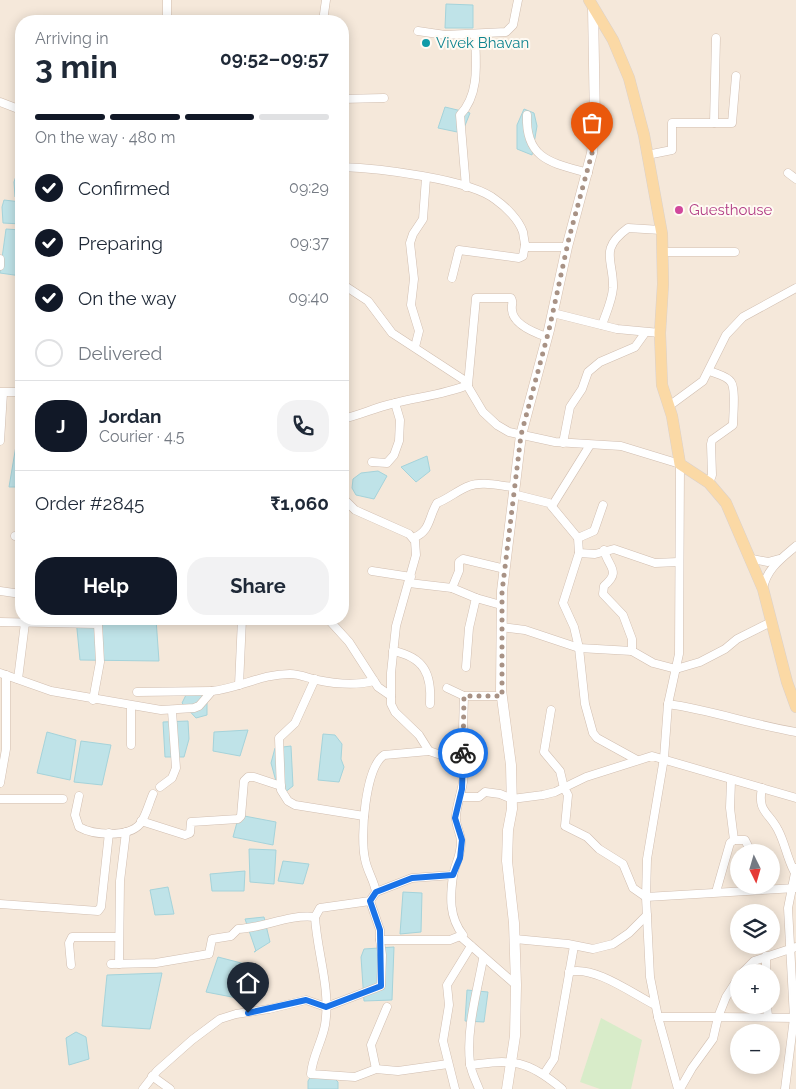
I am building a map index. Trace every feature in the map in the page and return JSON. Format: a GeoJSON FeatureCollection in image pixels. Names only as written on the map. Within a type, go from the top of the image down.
{"type":"FeatureCollection","features":[{"type":"Feature","properties":{"kind":"main road"},"geometry":{"type":"LineString","coordinates":[[591,4],[613,40],[629,78],[647,154],[661,230],[663,284],[660,333],[662,384],[669,406],[680,464],[710,483],[726,503],[752,559],[763,589],[787,682],[796,707]]}},
{"type":"Feature","properties":{"kind":"street"},"geometry":{"type":"LineString","coordinates":[[167,0],[167,15]]}},
{"type":"Feature","properties":{"kind":"street"},"geometry":{"type":"LineString","coordinates":[[324,15],[326,0]]}},
{"type":"Feature","properties":{"kind":"street"},"geometry":{"type":"LineString","coordinates":[[418,30],[445,35],[506,32],[510,30],[516,17],[518,0]]}},
{"type":"Feature","properties":{"kind":"street"},"geometry":{"type":"LineString","coordinates":[[507,1089],[514,1036],[516,985],[515,938],[508,861],[508,830],[512,799],[511,765],[502,696],[501,606],[521,435],[553,313],[567,248],[588,173],[595,123],[591,4]]}},
{"type":"Feature","properties":{"kind":"street"},"geometry":{"type":"LineString","coordinates":[[466,187],[460,116],[469,105],[474,88],[475,35]]}},
{"type":"Feature","properties":{"kind":"street"},"geometry":{"type":"LineString","coordinates":[[714,123],[716,38]]}},
{"type":"Feature","properties":{"kind":"street"},"geometry":{"type":"LineString","coordinates":[[647,154],[672,150],[672,123],[733,121],[736,76]]}},
{"type":"Feature","properties":{"kind":"street"},"geometry":{"type":"LineString","coordinates":[[349,99],[384,98]]}},
{"type":"Feature","properties":{"kind":"street"},"geometry":{"type":"LineString","coordinates":[[0,102],[15,108]]}},
{"type":"Feature","properties":{"kind":"street"},"geometry":{"type":"LineString","coordinates":[[527,115],[527,132],[534,150],[554,163],[588,173]]}},
{"type":"Feature","properties":{"kind":"street"},"geometry":{"type":"LineString","coordinates":[[349,168],[375,169],[466,187],[486,194],[500,204],[520,226],[525,245],[523,256],[519,258],[459,250],[452,278]]}},
{"type":"Feature","properties":{"kind":"street"},"geometry":{"type":"LineString","coordinates":[[788,173],[796,179]]}},
{"type":"Feature","properties":{"kind":"street"},"geometry":{"type":"LineString","coordinates":[[415,347],[419,331],[411,305],[414,278],[410,244],[412,234],[423,219],[426,178]]}},
{"type":"Feature","properties":{"kind":"street"},"geometry":{"type":"LineString","coordinates":[[602,325],[612,293],[609,259],[613,244],[628,228],[661,230]]}},
{"type":"Feature","properties":{"kind":"street"},"geometry":{"type":"LineString","coordinates":[[525,245],[526,247],[567,248]]}},
{"type":"Feature","properties":{"kind":"street"},"geometry":{"type":"LineString","coordinates":[[662,252],[735,252]]}},
{"type":"Feature","properties":{"kind":"street"},"geometry":{"type":"LineString","coordinates":[[0,259],[0,266]]}},
{"type":"Feature","properties":{"kind":"street"},"geometry":{"type":"LineString","coordinates":[[669,406],[703,381],[710,371],[726,335],[734,325],[743,317],[769,301],[796,288]]}},
{"type":"Feature","properties":{"kind":"street"},"geometry":{"type":"LineString","coordinates":[[349,290],[368,301],[392,333],[464,380],[489,418],[509,432],[563,443],[621,446],[680,464],[679,654],[668,704],[664,758],[647,859],[646,897],[650,978],[658,1017],[679,1089]]}},
{"type":"Feature","properties":{"kind":"street"},"geometry":{"type":"LineString","coordinates":[[468,385],[476,298],[511,298],[512,313],[516,318],[529,330],[547,337]]}},
{"type":"Feature","properties":{"kind":"street"},"geometry":{"type":"LineString","coordinates":[[553,313],[602,325],[646,333],[660,333]]}},
{"type":"Feature","properties":{"kind":"street"},"geometry":{"type":"LineString","coordinates":[[563,443],[570,407],[582,389],[588,372],[600,362],[635,347],[646,333]]}},
{"type":"Feature","properties":{"kind":"street"},"geometry":{"type":"LineString","coordinates":[[710,371],[729,380],[733,386],[733,425],[712,440],[712,475],[710,483]]}},
{"type":"Feature","properties":{"kind":"street"},"geometry":{"type":"LineString","coordinates":[[349,418],[367,414],[395,403],[447,393],[468,385]]}},
{"type":"Feature","properties":{"kind":"street"},"geometry":{"type":"LineString","coordinates":[[0,440],[2,392],[15,392]]}},
{"type":"Feature","properties":{"kind":"street"},"geometry":{"type":"LineString","coordinates":[[372,462],[387,463],[398,448],[400,420],[395,403]]}},
{"type":"Feature","properties":{"kind":"street"},"geometry":{"type":"LineString","coordinates":[[552,506],[590,445]]}},
{"type":"Feature","properties":{"kind":"street"},"geometry":{"type":"LineString","coordinates":[[413,538],[421,535],[428,527],[437,503],[447,500],[462,489],[480,484],[547,501],[578,538],[579,553],[563,602],[574,627],[579,648],[584,704],[593,733],[597,738],[637,760]]}},
{"type":"Feature","properties":{"kind":"street"},"geometry":{"type":"LineString","coordinates":[[578,538],[594,531],[603,505]]}},
{"type":"Feature","properties":{"kind":"street"},"geometry":{"type":"LineString","coordinates":[[349,507],[364,516],[409,534],[413,538],[416,555],[396,626],[391,696],[394,712],[419,736],[429,751]]}},
{"type":"Feature","properties":{"kind":"street"},"geometry":{"type":"LineString","coordinates":[[763,589],[764,582],[772,568],[796,546]]}},
{"type":"Feature","properties":{"kind":"street"},"geometry":{"type":"LineString","coordinates":[[579,553],[595,554],[604,550],[624,551],[655,563],[678,562]]}},
{"type":"Feature","properties":{"kind":"street"},"geometry":{"type":"LineString","coordinates":[[604,550],[613,570],[611,580],[604,586],[603,594],[623,615],[632,639],[632,650]]}},
{"type":"Feature","properties":{"kind":"street"},"geometry":{"type":"LineString","coordinates":[[752,559],[768,562],[784,557]]}},
{"type":"Feature","properties":{"kind":"street"},"geometry":{"type":"LineString","coordinates":[[452,588],[459,571],[459,562],[463,559],[504,569]]}},
{"type":"Feature","properties":{"kind":"street"},"geometry":{"type":"LineString","coordinates":[[372,571],[452,588],[501,606]]}},
{"type":"Feature","properties":{"kind":"street"},"geometry":{"type":"LineString","coordinates":[[0,591],[15,593]]}},
{"type":"Feature","properties":{"kind":"street"},"geometry":{"type":"LineString","coordinates":[[466,667],[469,628],[476,598]]}},
{"type":"Feature","properties":{"kind":"street"},"geometry":{"type":"LineString","coordinates":[[0,622],[15,623]]}},
{"type":"Feature","properties":{"kind":"street"},"geometry":{"type":"LineString","coordinates":[[502,627],[525,630],[579,648],[632,650],[653,663],[676,669],[705,659],[725,649],[737,639],[771,622]]}},
{"type":"Feature","properties":{"kind":"street"},"geometry":{"type":"LineString","coordinates":[[18,679],[25,625]]}},
{"type":"Feature","properties":{"kind":"street"},"geometry":{"type":"LineString","coordinates":[[94,700],[100,662],[100,625]]}},
{"type":"Feature","properties":{"kind":"street"},"geometry":{"type":"LineString","coordinates":[[239,685],[242,625]]}},
{"type":"Feature","properties":{"kind":"street"},"geometry":{"type":"LineString","coordinates":[[333,625],[348,642],[374,681],[384,692],[391,696]]}},
{"type":"Feature","properties":{"kind":"street"},"geometry":{"type":"LineString","coordinates":[[393,651],[416,658],[431,683],[430,704]]}},
{"type":"Feature","properties":{"kind":"street"},"geometry":{"type":"LineString","coordinates":[[0,783],[3,674],[43,689],[94,700],[172,711],[199,706],[212,691]]}},
{"type":"Feature","properties":{"kind":"street"},"geometry":{"type":"LineString","coordinates":[[137,692],[212,691],[239,685],[254,678],[279,674],[292,674],[344,684],[374,681]]}},
{"type":"Feature","properties":{"kind":"street"},"geometry":{"type":"LineString","coordinates":[[316,679],[295,723],[279,738],[281,786],[284,796],[295,805],[364,816]]}},
{"type":"Feature","properties":{"kind":"street"},"geometry":{"type":"LineString","coordinates":[[447,688],[464,696],[502,696]]}},
{"type":"Feature","properties":{"kind":"street"},"geometry":{"type":"LineString","coordinates":[[380,940],[450,940],[463,935],[453,918],[451,900],[453,875],[460,858],[462,840],[455,818],[463,770],[464,696]]}},
{"type":"Feature","properties":{"kind":"street"},"geometry":{"type":"LineString","coordinates":[[668,704],[706,710],[739,720],[796,732]]}},
{"type":"Feature","properties":{"kind":"street"},"geometry":{"type":"LineString","coordinates":[[131,706],[131,745]]}},
{"type":"Feature","properties":{"kind":"street"},"geometry":{"type":"LineString","coordinates":[[551,710],[544,752],[560,771],[568,798],[565,826],[587,837],[600,849],[622,864],[633,888],[646,897],[730,891]]}},
{"type":"Feature","properties":{"kind":"street"},"geometry":{"type":"LineString","coordinates":[[160,787],[172,778],[176,768],[172,711]]}},
{"type":"Feature","properties":{"kind":"street"},"geometry":{"type":"LineString","coordinates":[[376,892],[364,857],[362,842],[364,816],[371,780],[382,757],[429,751],[462,762]]}},
{"type":"Feature","properties":{"kind":"street"},"geometry":{"type":"LineString","coordinates":[[460,797],[479,797],[485,792],[500,794],[512,799],[543,795],[564,788],[586,777],[652,756],[796,798]]}},
{"type":"Feature","properties":{"kind":"street"},"geometry":{"type":"LineString","coordinates":[[141,821],[186,835],[190,833],[191,822],[238,820],[241,816],[244,781],[248,777],[254,777],[281,786]]}},
{"type":"Feature","properties":{"kind":"street"},"geometry":{"type":"LineString","coordinates":[[731,781],[730,808],[734,840]]}},
{"type":"Feature","properties":{"kind":"street"},"geometry":{"type":"LineString","coordinates":[[762,788],[760,801],[763,810],[777,828],[795,869],[788,908],[793,948],[795,1018],[792,1077],[785,1089]]}},
{"type":"Feature","properties":{"kind":"street"},"geometry":{"type":"LineString","coordinates":[[78,796],[75,815],[79,827],[84,830],[109,833],[126,832],[135,828],[141,821],[153,794]]}},
{"type":"Feature","properties":{"kind":"street"},"geometry":{"type":"LineString","coordinates":[[0,799],[63,799]]}},
{"type":"Feature","properties":{"kind":"street"},"geometry":{"type":"LineString","coordinates":[[126,832],[120,881],[115,964],[156,963],[208,954],[212,939],[231,936],[238,929],[250,929],[303,916],[315,916]]}},
{"type":"Feature","properties":{"kind":"street"},"geometry":{"type":"LineString","coordinates":[[0,904],[92,912],[100,910],[109,833]]}},
{"type":"Feature","properties":{"kind":"street"},"geometry":{"type":"LineString","coordinates":[[716,892],[730,843],[734,840],[745,840],[747,844]]}},
{"type":"Feature","properties":{"kind":"street"},"geometry":{"type":"LineString","coordinates":[[448,1064],[398,1071],[376,1069],[355,1077],[311,1074],[325,1025],[326,1007],[326,989],[315,916],[320,908],[370,901],[376,892],[412,878],[453,875]]}},
{"type":"Feature","properties":{"kind":"street"},"geometry":{"type":"LineString","coordinates":[[780,888],[793,888]]}},
{"type":"Feature","properties":{"kind":"street"},"geometry":{"type":"LineString","coordinates":[[143,1089],[152,1076],[192,1040],[220,1019],[236,1014],[269,1010],[306,1000],[326,1007],[381,986],[382,955],[380,930],[370,901]]}},
{"type":"Feature","properties":{"kind":"street"},"geometry":{"type":"LineString","coordinates":[[515,938],[593,949],[613,944],[630,933],[647,915]]}},
{"type":"Feature","properties":{"kind":"street"},"geometry":{"type":"LineString","coordinates":[[460,936],[483,959],[503,972],[516,985]]}},
{"type":"Feature","properties":{"kind":"street"},"geometry":{"type":"LineString","coordinates":[[71,965],[69,943],[72,937],[118,937]]}},
{"type":"Feature","properties":{"kind":"street"},"geometry":{"type":"LineString","coordinates":[[455,1089],[443,1041],[449,1005],[447,985],[471,946]]}},
{"type":"Feature","properties":{"kind":"street"},"geometry":{"type":"LineString","coordinates":[[544,1074],[554,1059],[574,946]]}},
{"type":"Feature","properties":{"kind":"street"},"geometry":{"type":"LineString","coordinates":[[751,964],[766,956],[793,948]]}},
{"type":"Feature","properties":{"kind":"street"},"geometry":{"type":"LineString","coordinates":[[766,956],[766,964]]}},
{"type":"Feature","properties":{"kind":"street"},"geometry":{"type":"LineString","coordinates":[[478,1089],[470,1065],[470,1029],[483,959]]}},
{"type":"Feature","properties":{"kind":"street"},"geometry":{"type":"LineString","coordinates":[[569,972],[581,970],[593,974],[656,1006]]}},
{"type":"Feature","properties":{"kind":"street"},"geometry":{"type":"LineString","coordinates":[[679,1089],[713,1039],[718,1017],[730,991]]}},
{"type":"Feature","properties":{"kind":"street"},"geometry":{"type":"LineString","coordinates":[[376,1069],[371,1046],[387,1007]]}},
{"type":"Feature","properties":{"kind":"street"},"geometry":{"type":"LineString","coordinates":[[658,1017],[795,1018]]}},
{"type":"Feature","properties":{"kind":"street"},"geometry":{"type":"LineString","coordinates":[[470,1065],[510,1061],[544,1074],[562,1089]]}},
{"type":"Feature","properties":{"kind":"street"},"geometry":{"type":"LineString","coordinates":[[152,1076],[170,1089]]}},
{"type":"Feature","properties":{"kind":"shaded area"},"geometry":{"type":"Polygon","coordinates":[[[0,0],[796,0],[796,1089],[0,1089],[0,0]]]}},
{"type":"Feature","properties":{"kind":"green space"},"geometry":{"type":"Polygon","coordinates":[[[601,1018],[642,1040],[631,1089],[600,1089],[580,1082],[601,1018]]]}},
{"type":"Feature","properties":{"kind":"water"},"geometry":{"type":"Polygon","coordinates":[[[446,4],[473,5],[473,28],[445,28],[446,4]]]}},
{"type":"Feature","properties":{"kind":"water"},"geometry":{"type":"Polygon","coordinates":[[[445,107],[470,113],[462,133],[438,128],[445,107]]]}},
{"type":"Feature","properties":{"kind":"water"},"geometry":{"type":"Polygon","coordinates":[[[524,109],[534,113],[537,126],[532,155],[517,149],[517,125],[524,109]]]}},
{"type":"Feature","properties":{"kind":"water"},"geometry":{"type":"Polygon","coordinates":[[[4,200],[15,201],[15,224],[3,223],[2,207],[4,200]]]}},
{"type":"Feature","properties":{"kind":"water"},"geometry":{"type":"Polygon","coordinates":[[[6,229],[15,230],[15,275],[0,273],[6,229]]]}},
{"type":"Feature","properties":{"kind":"water"},"geometry":{"type":"Polygon","coordinates":[[[15,452],[15,487],[9,487],[15,452]]]}},
{"type":"Feature","properties":{"kind":"water"},"geometry":{"type":"Polygon","coordinates":[[[427,456],[430,471],[416,482],[401,467],[427,456]]]}},
{"type":"Feature","properties":{"kind":"water"},"geometry":{"type":"Polygon","coordinates":[[[378,471],[387,476],[374,499],[356,495],[352,488],[353,479],[361,473],[378,471]]]}},
{"type":"Feature","properties":{"kind":"water"},"geometry":{"type":"Polygon","coordinates":[[[77,625],[156,625],[159,661],[80,660],[77,625]]]}},
{"type":"Feature","properties":{"kind":"water"},"geometry":{"type":"Polygon","coordinates":[[[188,691],[207,691],[207,715],[196,718],[182,703],[188,691]]]}},
{"type":"Feature","properties":{"kind":"water"},"geometry":{"type":"Polygon","coordinates":[[[188,721],[189,739],[184,757],[165,757],[163,722],[188,721]]]}},
{"type":"Feature","properties":{"kind":"water"},"geometry":{"type":"Polygon","coordinates":[[[248,730],[240,756],[213,751],[214,732],[248,730]]]}},
{"type":"Feature","properties":{"kind":"water"},"geometry":{"type":"Polygon","coordinates":[[[47,732],[76,740],[70,780],[37,773],[47,732]]]}},
{"type":"Feature","properties":{"kind":"water"},"geometry":{"type":"Polygon","coordinates":[[[323,734],[335,735],[342,744],[341,759],[344,767],[339,782],[318,780],[323,734]]]}},
{"type":"Feature","properties":{"kind":"water"},"geometry":{"type":"Polygon","coordinates":[[[81,741],[111,745],[102,785],[74,782],[81,741]]]}},
{"type":"Feature","properties":{"kind":"water"},"geometry":{"type":"Polygon","coordinates":[[[291,746],[293,786],[280,796],[271,763],[275,748],[291,746]]]}},
{"type":"Feature","properties":{"kind":"water"},"geometry":{"type":"Polygon","coordinates":[[[239,815],[276,822],[273,845],[233,837],[239,815]]]}},
{"type":"Feature","properties":{"kind":"water"},"geometry":{"type":"Polygon","coordinates":[[[249,849],[276,850],[274,884],[250,882],[249,849]]]}},
{"type":"Feature","properties":{"kind":"water"},"geometry":{"type":"Polygon","coordinates":[[[283,861],[309,864],[303,884],[278,881],[283,861]]]}},
{"type":"Feature","properties":{"kind":"water"},"geometry":{"type":"Polygon","coordinates":[[[245,871],[244,891],[212,891],[210,874],[245,871]]]}},
{"type":"Feature","properties":{"kind":"water"},"geometry":{"type":"Polygon","coordinates":[[[168,887],[174,914],[155,915],[150,890],[168,887]]]}},
{"type":"Feature","properties":{"kind":"water"},"geometry":{"type":"Polygon","coordinates":[[[403,892],[422,893],[421,932],[400,934],[403,892]]]}},
{"type":"Feature","properties":{"kind":"water"},"geometry":{"type":"Polygon","coordinates":[[[264,917],[270,942],[256,951],[245,919],[264,917]]]}},
{"type":"Feature","properties":{"kind":"water"},"geometry":{"type":"Polygon","coordinates":[[[394,947],[392,1000],[364,1001],[361,957],[364,949],[394,947]]]}},
{"type":"Feature","properties":{"kind":"water"},"geometry":{"type":"Polygon","coordinates":[[[218,957],[249,965],[237,998],[206,992],[218,957]]]}},
{"type":"Feature","properties":{"kind":"water"},"geometry":{"type":"Polygon","coordinates":[[[162,973],[150,1029],[102,1026],[107,975],[162,973]]]}},
{"type":"Feature","properties":{"kind":"water"},"geometry":{"type":"Polygon","coordinates":[[[467,990],[488,992],[484,1022],[465,1021],[467,990]]]}},
{"type":"Feature","properties":{"kind":"water"},"geometry":{"type":"Polygon","coordinates":[[[76,1032],[86,1037],[89,1059],[69,1065],[66,1038],[76,1032]]]}},
{"type":"Feature","properties":{"kind":"water"},"geometry":{"type":"Polygon","coordinates":[[[313,1073],[332,1076],[338,1082],[338,1089],[308,1089],[308,1081],[313,1073]]]}},
{"type":"Feature","properties":{"kind":"way so far"},"geometry":{"type":"LineString","coordinates":[[463,753],[464,696],[502,696],[500,665],[502,592],[510,512],[521,435],[549,330],[569,238],[589,171],[592,153]]}},
{"type":"Feature","properties":{"kind":"place","name":"Vivek Bhavan"},"geometry":{"type":"Point","coordinates":[426,43]}},
{"type":"Feature","properties":{"kind":"place","name":"Guesthouse"},"geometry":{"type":"Point","coordinates":[679,210]}},
{"type":"Feature","properties":{"kind":"route"},"geometry":{"type":"LineString","coordinates":[[248,1013],[269,1010],[306,1000],[326,1007],[381,986],[382,955],[380,930],[370,901],[376,892],[402,881],[412,878],[453,875],[460,858],[462,840],[455,818],[462,789],[463,753]]}}]}
